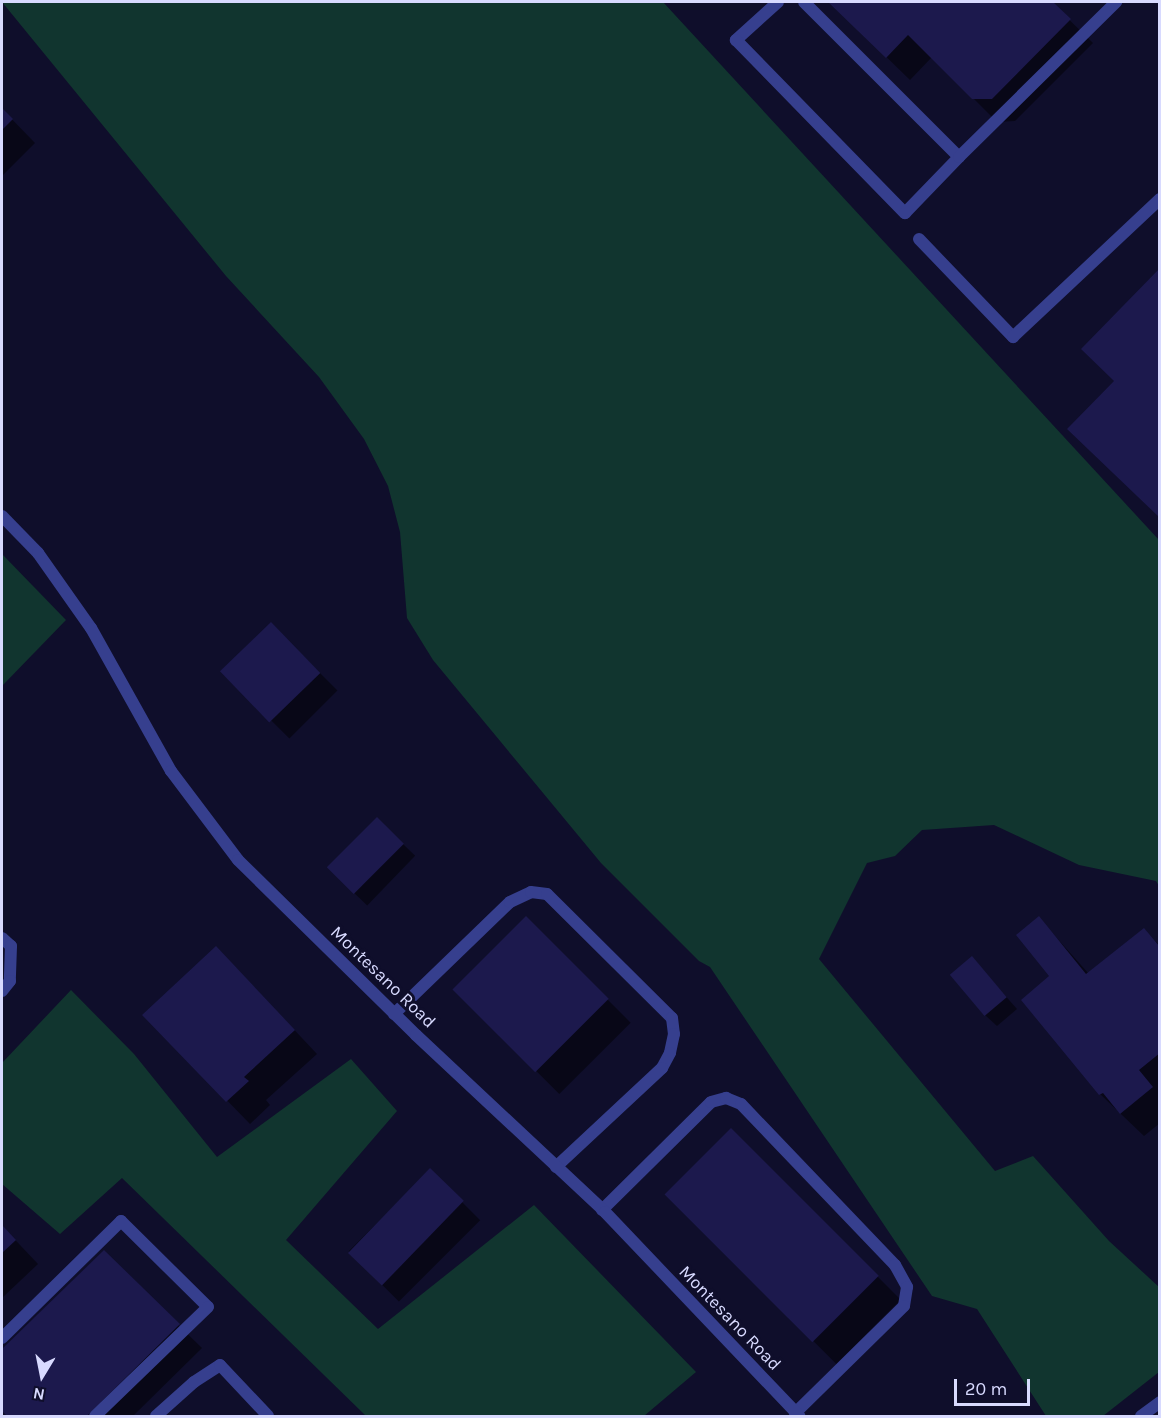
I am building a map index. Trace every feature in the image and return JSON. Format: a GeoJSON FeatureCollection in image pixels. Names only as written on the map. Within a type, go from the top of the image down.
{"type":"FeatureCollection","features":[{"type":"Feature","properties":{"kind":"street"},"geometry":{"type":"LineString","coordinates":[[778,2],[736,40],[905,213],[1116,2]]}},
{"type":"Feature","properties":{"kind":"street"},"geometry":{"type":"LineString","coordinates":[[804,2],[959,157]]}},
{"type":"Feature","properties":{"kind":"street"},"geometry":{"type":"LineString","coordinates":[[919,238],[1013,337],[1160,199]]}},
{"type":"Feature","properties":{"kind":"street","name":"Montesano Road"},"geometry":{"type":"LineString","coordinates":[[2,516],[38,553],[91,628],[171,771],[238,860],[394,1014],[602,1210],[797,1415]]}},
{"type":"Feature","properties":{"kind":"street"},"geometry":{"type":"LineString","coordinates":[[394,1014],[510,902],[531,892],[547,894],[672,1018],[674,1034],[670,1053],[662,1068],[556,1167]]}},
{"type":"Feature","properties":{"kind":"street"},"geometry":{"type":"LineString","coordinates":[[2,939],[11,946],[10,981],[2,991]]}},
{"type":"Feature","properties":{"kind":"street"},"geometry":{"type":"LineString","coordinates":[[602,1210],[711,1102],[726,1098],[741,1104],[871,1239],[895,1265],[907,1287],[904,1306],[797,1415]]}},
{"type":"Feature","properties":{"kind":"street"},"geometry":{"type":"LineString","coordinates":[[2,1338],[121,1221],[208,1307],[95,1416]]}},
{"type":"Feature","properties":{"kind":"street"},"geometry":{"type":"LineString","coordinates":[[156,1416],[194,1382],[220,1365],[268,1416]]}},
{"type":"Feature","properties":{"kind":"street"},"geometry":{"type":"LineString","coordinates":[[1141,1416],[1160,1402]]}},
{"type":"Feature","properties":{"kind":"green space"},"geometry":{"type":"Polygon","coordinates":[[[2,2],[663,2],[1159,540],[1159,886],[1156,881],[1079,865],[994,825],[922,830],[895,856],[867,863],[819,959],[995,1171],[1033,1156],[1109,1241],[1159,1287],[1159,1372],[1103,1416],[1046,1416],[977,1309],[932,1296],[710,967],[699,961],[601,863],[433,660],[407,618],[400,532],[388,486],[364,439],[319,377],[226,276],[2,2]]]}},
{"type":"Feature","properties":{"kind":"green space"},"geometry":{"type":"Polygon","coordinates":[[[2,554],[66,620],[2,686],[2,554]]]}},
{"type":"Feature","properties":{"kind":"green space"},"geometry":{"type":"Polygon","coordinates":[[[71,990],[134,1054],[217,1157],[351,1059],[397,1111],[286,1240],[378,1329],[534,1205],[696,1372],[644,1416],[366,1416],[122,1178],[60,1234],[2,1184],[2,1063],[71,990]]]}},
{"type":"Feature","properties":{"kind":"building"},"geometry":{"type":"Polygon","coordinates":[[[828,2],[1053,2],[1071,19],[992,99],[972,99],[908,35],[886,58],[828,2]]]}},
{"type":"Feature","properties":{"kind":"building"},"geometry":{"type":"Polygon","coordinates":[[[2,108],[13,119],[2,130],[2,108]]]}},
{"type":"Feature","properties":{"kind":"building"},"geometry":{"type":"Polygon","coordinates":[[[1160,268],[1160,518],[1067,429],[1114,381],[1081,349],[1160,268]]]}},
{"type":"Feature","properties":{"kind":"building"},"geometry":{"type":"Polygon","coordinates":[[[271,622],[320,673],[269,722],[220,671],[271,622]]]}},
{"type":"Feature","properties":{"kind":"building"},"geometry":{"type":"Polygon","coordinates":[[[377,817],[404,844],[354,894],[327,867],[377,817]]]}},
{"type":"Feature","properties":{"kind":"building"},"geometry":{"type":"Polygon","coordinates":[[[526,916],[609,999],[535,1072],[452,990],[526,916]]]}},
{"type":"Feature","properties":{"kind":"building"},"geometry":{"type":"Polygon","coordinates":[[[1039,916],[1086,974],[1144,928],[1160,947],[1160,1053],[1139,1070],[1153,1087],[1120,1114],[1103,1093],[1099,1095],[1021,1000],[1049,976],[1016,935],[1039,916]]]}},
{"type":"Feature","properties":{"kind":"building"},"geometry":{"type":"Polygon","coordinates":[[[216,946],[295,1030],[244,1077],[249,1081],[226,1102],[142,1015],[216,946]]]}},
{"type":"Feature","properties":{"kind":"building"},"geometry":{"type":"Polygon","coordinates":[[[972,956],[1007,997],[984,1016],[950,975],[972,956]]]}},
{"type":"Feature","properties":{"kind":"building"},"geometry":{"type":"Polygon","coordinates":[[[731,1128],[879,1276],[812,1342],[665,1194],[731,1128]]]}},
{"type":"Feature","properties":{"kind":"building"},"geometry":{"type":"Polygon","coordinates":[[[430,1168],[464,1201],[382,1286],[348,1253],[430,1168]]]}},
{"type":"Feature","properties":{"kind":"building"},"geometry":{"type":"Polygon","coordinates":[[[2,1225],[16,1240],[2,1253],[2,1225]]]}},
{"type":"Feature","properties":{"kind":"building"},"geometry":{"type":"Polygon","coordinates":[[[104,1250],[180,1324],[87,1416],[7,1416],[2,1411],[2,1349],[104,1250]]]}}]}
